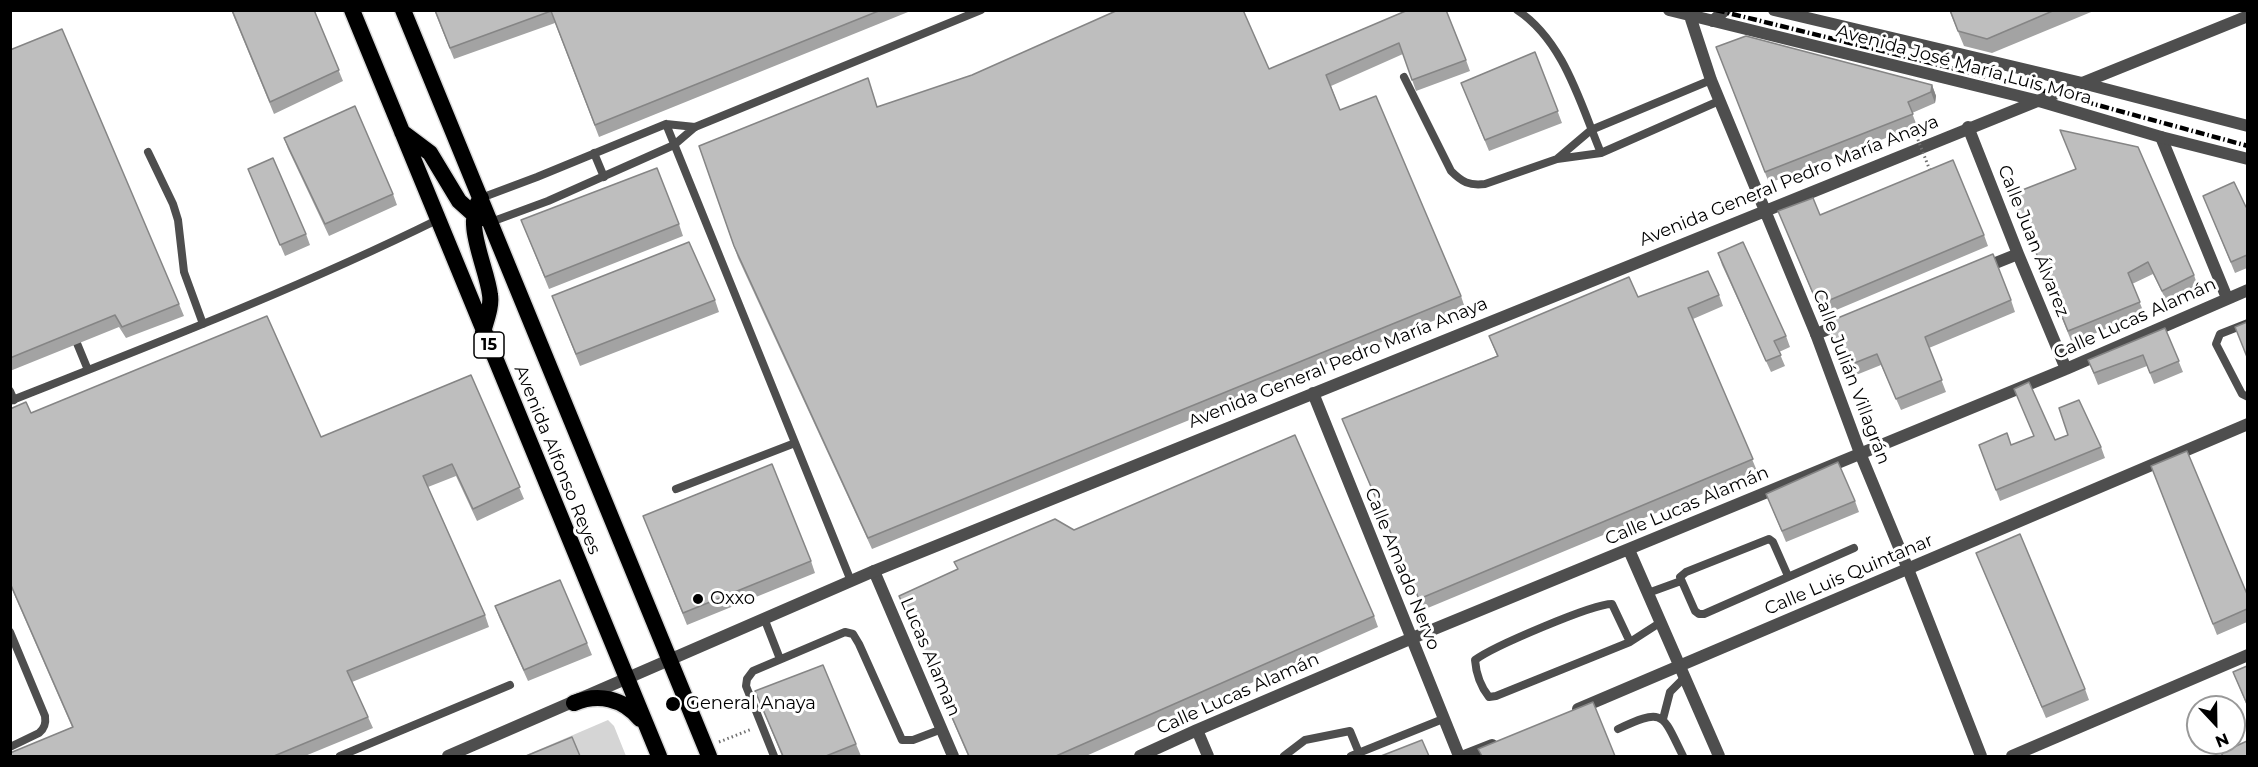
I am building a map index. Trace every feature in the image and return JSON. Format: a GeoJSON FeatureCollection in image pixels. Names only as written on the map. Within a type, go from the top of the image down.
{"type":"FeatureCollection","features":[{"type":"Feature","properties":{"kind":"highway","name":"Avenida Alfonso Reyes"},"geometry":{"type":"LineString","coordinates":[[352,10],[659,756]]}},
{"type":"Feature","properties":{"kind":"highway","name":"Avenida Alfonso Reyes"},"geometry":{"type":"LineString","coordinates":[[403,10],[482,198],[707,752]]}},
{"type":"Feature","properties":{"kind":"highway"},"geometry":{"type":"LineString","coordinates":[[402,132],[430,153],[459,201],[481,220],[491,222]]}},
{"type":"Feature","properties":{"kind":"highway"},"geometry":{"type":"LineString","coordinates":[[482,198],[477,203],[474,215],[478,247],[491,297],[483,332]]}},
{"type":"Feature","properties":{"kind":"highway"},"geometry":{"type":"LineString","coordinates":[[574,703],[591,698],[618,701],[639,716],[650,735]]}},
{"type":"Feature","properties":{"kind":"street","name":"Avenida José María Luis Mora"},"geometry":{"type":"LineString","coordinates":[[1669,10],[1689,13],[1713,21],[2040,101],[2161,137],[2247,159]]}},
{"type":"Feature","properties":{"kind":"street"},"geometry":{"type":"LineString","coordinates":[[1713,21],[1725,10]]}},
{"type":"Feature","properties":{"kind":"street","name":"Avenida José María Luis Mora"},"geometry":{"type":"LineString","coordinates":[[1774,10],[2082,83],[2247,126]]}},
{"type":"Feature","properties":{"kind":"street","name":"Calle Julián Villagrán"},"geometry":{"type":"LineString","coordinates":[[1689,13],[1719,101],[1816,334],[1860,453],[1981,756]]}},
{"type":"Feature","properties":{"kind":"street","name":"Avenida General Pedro María Anaya"},"geometry":{"type":"LineString","coordinates":[[448,756],[627,680],[851,580],[2247,16]]}},
{"type":"Feature","properties":{"kind":"street","name":"Calle Juan Álvarez"},"geometry":{"type":"LineString","coordinates":[[1968,127],[2066,369]]}},
{"type":"Feature","properties":{"kind":"street"},"geometry":{"type":"LineString","coordinates":[[2161,137],[2226,298]]}},
{"type":"Feature","properties":{"kind":"street"},"geometry":{"type":"LineString","coordinates":[[1975,271],[2018,254]]}},
{"type":"Feature","properties":{"kind":"street","name":"Calle Lucas Alamán"},"geometry":{"type":"LineString","coordinates":[[1140,756],[1410,639],[2066,369],[2247,290]]}},
{"type":"Feature","properties":{"kind":"street"},"geometry":{"type":"LineString","coordinates":[[1816,334],[1858,317]]}},
{"type":"Feature","properties":{"kind":"street","name":"Calle Amado Nervo"},"geometry":{"type":"LineString","coordinates":[[1312,393],[1459,756]]}},
{"type":"Feature","properties":{"kind":"street","name":"Calle Luis Quintanar"},"geometry":{"type":"LineString","coordinates":[[1561,716],[1683,672],[1908,569],[2247,424]]}},
{"type":"Feature","properties":{"kind":"street"},"geometry":{"type":"LineString","coordinates":[[1629,550],[1719,756]]}},
{"type":"Feature","properties":{"kind":"street","name":"Lucas Alaman"},"geometry":{"type":"LineString","coordinates":[[874,571],[953,756]]}},
{"type":"Feature","properties":{"kind":"street"},"geometry":{"type":"LineString","coordinates":[[2012,756],[2247,655]]}},
{"type":"Feature","properties":{"kind":"street"},"geometry":{"type":"LineString","coordinates":[[1197,730],[1208,756]]}},
{"type":"Feature","properties":{"kind":"street"},"geometry":{"type":"LineString","coordinates":[[1464,756],[1507,738]]}},
{"type":"Feature","properties":{"kind":"lane"},"geometry":{"type":"LineString","coordinates":[[491,222],[674,146],[695,127],[981,10]]}},
{"type":"Feature","properties":{"kind":"lane"},"geometry":{"type":"LineString","coordinates":[[1516,10],[1529,18],[1544,34],[1558,56],[1601,153]]}},
{"type":"Feature","properties":{"kind":"lane"},"geometry":{"type":"LineString","coordinates":[[1404,77],[1451,171],[1461,181],[1473,185],[1485,184],[1557,159],[1601,153],[1719,101]]}},
{"type":"Feature","properties":{"kind":"lane"},"geometry":{"type":"LineString","coordinates":[[1557,159],[1591,130],[1711,80]]}},
{"type":"Feature","properties":{"kind":"lane"},"geometry":{"type":"LineString","coordinates":[[482,198],[666,124],[695,127]]}},
{"type":"Feature","properties":{"kind":"lane"},"geometry":{"type":"LineString","coordinates":[[666,124],[851,580]]}},
{"type":"Feature","properties":{"kind":"lane"},"geometry":{"type":"LineString","coordinates":[[148,152],[178,220],[184,272],[203,324]]}},
{"type":"Feature","properties":{"kind":"lane"},"geometry":{"type":"LineString","coordinates":[[594,153],[604,177]]}},
{"type":"Feature","properties":{"kind":"lane"},"geometry":{"type":"LineString","coordinates":[[10,391],[12,401],[203,324],[437,220]]}},
{"type":"Feature","properties":{"kind":"lane"},"geometry":{"type":"LineString","coordinates":[[2247,322],[2220,334],[2217,344],[2242,394],[2247,397]]}},
{"type":"Feature","properties":{"kind":"lane"},"geometry":{"type":"LineString","coordinates":[[69,324],[77,333],[87,370]]}},
{"type":"Feature","properties":{"kind":"lane"},"geometry":{"type":"LineString","coordinates":[[64,338],[77,333]]}},
{"type":"Feature","properties":{"kind":"lane"},"geometry":{"type":"LineString","coordinates":[[676,489],[795,443]]}},
{"type":"Feature","properties":{"kind":"lane"},"geometry":{"type":"LineString","coordinates":[[1788,576],[1773,542],[1769,539],[1681,574],[1681,581],[1695,611],[1704,614],[1854,548]]}},
{"type":"Feature","properties":{"kind":"lane"},"geometry":{"type":"LineString","coordinates":[[1648,592],[1681,581]]}},
{"type":"Feature","properties":{"kind":"lane"},"geometry":{"type":"LineString","coordinates":[[1630,642],[1616,610],[1612,604],[1606,604],[1585,610],[1491,651],[1475,660],[1475,666],[1485,692],[1489,697],[1496,696],[1630,642],[1660,622]]}},
{"type":"Feature","properties":{"kind":"lane"},"geometry":{"type":"LineString","coordinates":[[764,618],[780,659]]}},
{"type":"Feature","properties":{"kind":"lane"},"geometry":{"type":"LineString","coordinates":[[10,632],[45,716],[43,730],[10,747]]}},
{"type":"Feature","properties":{"kind":"lane"},"geometry":{"type":"LineString","coordinates":[[774,756],[747,686],[747,679],[753,671],[835,635],[849,632],[859,644],[902,740],[906,742],[942,729]]}},
{"type":"Feature","properties":{"kind":"lane"},"geometry":{"type":"LineString","coordinates":[[1663,719],[1670,692],[1683,672]]}},
{"type":"Feature","properties":{"kind":"lane"},"geometry":{"type":"LineString","coordinates":[[340,756],[510,685]]}},
{"type":"Feature","properties":{"kind":"lane"},"geometry":{"type":"LineString","coordinates":[[1618,729],[1652,715],[1663,719],[1683,756]]}},
{"type":"Feature","properties":{"kind":"lane"},"geometry":{"type":"LineString","coordinates":[[1284,756],[1305,740],[1350,731],[1355,755],[1443,719]]}},
{"type":"Feature","properties":{"kind":"path"},"geometry":{"type":"LineString","coordinates":[[1913,127],[1934,181]]}},
{"type":"Feature","properties":{"kind":"path"},"geometry":{"type":"LineString","coordinates":[[707,752],[762,725]]}},
{"type":"Feature","properties":{"kind":"shaded area"},"geometry":{"type":"Polygon","coordinates":[[[608,720],[614,726],[626,756],[524,756],[608,720]]]}},
{"type":"Feature","properties":{"kind":"building"},"geometry":{"type":"Polygon","coordinates":[[[232,10],[314,10],[339,70],[270,102],[232,10]]]}},
{"type":"Feature","properties":{"kind":"building"},"geometry":{"type":"Polygon","coordinates":[[[435,10],[881,10],[595,125],[551,11],[450,48],[435,10]]]}},
{"type":"Feature","properties":{"kind":"building"},"geometry":{"type":"Polygon","coordinates":[[[1118,10],[1243,10],[1269,69],[1408,10],[1446,10],[1466,60],[1412,80],[1399,43],[1326,75],[1340,110],[1376,96],[1461,296],[868,538],[734,246],[699,146],[868,78],[877,107],[972,75],[1118,10]]]}},
{"type":"Feature","properties":{"kind":"building"},"geometry":{"type":"Polygon","coordinates":[[[1950,10],[2055,10],[1987,39],[1958,31],[1950,10]]]}},
{"type":"Feature","properties":{"kind":"building"},"geometry":{"type":"Polygon","coordinates":[[[62,29],[179,304],[122,327],[115,315],[10,358],[10,50],[62,29]]]}},
{"type":"Feature","properties":{"kind":"building"},"geometry":{"type":"Polygon","coordinates":[[[1746,36],[1932,85],[1931,92],[1908,102],[1913,114],[1765,172],[1716,47],[1746,36]]]}},
{"type":"Feature","properties":{"kind":"building"},"geometry":{"type":"Polygon","coordinates":[[[1535,52],[1558,111],[1485,140],[1461,83],[1535,52]]]}},
{"type":"Feature","properties":{"kind":"building"},"geometry":{"type":"Polygon","coordinates":[[[355,106],[393,194],[325,224],[284,138],[355,106]]]}},
{"type":"Feature","properties":{"kind":"building"},"geometry":{"type":"Polygon","coordinates":[[[2060,130],[2138,147],[2194,275],[2162,291],[2148,262],[2128,273],[2140,302],[2068,331],[2012,194],[2076,169],[2060,130]]]}},
{"type":"Feature","properties":{"kind":"building"},"geometry":{"type":"Polygon","coordinates":[[[273,158],[306,234],[280,245],[248,169],[273,158]]]}},
{"type":"Feature","properties":{"kind":"building"},"geometry":{"type":"Polygon","coordinates":[[[1953,160],[1984,235],[1818,305],[1778,211],[1813,198],[1820,215],[1953,160]]]}},
{"type":"Feature","properties":{"kind":"building"},"geometry":{"type":"Polygon","coordinates":[[[657,168],[679,224],[545,277],[521,220],[657,168]]]}},
{"type":"Feature","properties":{"kind":"building"},"geometry":{"type":"Polygon","coordinates":[[[2234,182],[2247,206],[2247,255],[2231,262],[2203,196],[2234,182]]]}},
{"type":"Feature","properties":{"kind":"building"},"geometry":{"type":"Polygon","coordinates":[[[689,242],[715,300],[576,354],[552,296],[689,242]]]}},
{"type":"Feature","properties":{"kind":"building"},"geometry":{"type":"Polygon","coordinates":[[[1743,242],[1786,336],[1774,341],[1781,355],[1766,361],[1718,253],[1743,242]]]}},
{"type":"Feature","properties":{"kind":"building"},"geometry":{"type":"Polygon","coordinates":[[[1993,254],[2011,300],[1925,337],[1942,380],[1896,399],[1877,354],[1847,366],[1828,322],[1993,254]]]}},
{"type":"Feature","properties":{"kind":"building"},"geometry":{"type":"Polygon","coordinates":[[[1708,271],[1719,295],[1688,308],[1753,459],[1419,599],[1342,419],[1498,356],[1489,336],[1629,277],[1638,297],[1708,271]]]}},
{"type":"Feature","properties":{"kind":"building"},"geometry":{"type":"Polygon","coordinates":[[[267,316],[321,437],[471,375],[520,487],[473,509],[452,464],[423,476],[485,615],[347,671],[368,717],[274,756],[10,756],[10,753],[73,727],[10,583],[10,409],[26,402],[31,413],[267,316]]]}},
{"type":"Feature","properties":{"kind":"building"},"geometry":{"type":"Polygon","coordinates":[[[2247,322],[2247,357],[2235,327],[2247,322]]]}},
{"type":"Feature","properties":{"kind":"building"},"geometry":{"type":"Polygon","coordinates":[[[2165,328],[2179,361],[2150,373],[2143,355],[2094,373],[2088,360],[2165,328]]]}},
{"type":"Feature","properties":{"kind":"building"},"geometry":{"type":"Polygon","coordinates":[[[2029,382],[2055,440],[2068,435],[2059,408],[2079,400],[2101,447],[1996,490],[1979,445],[2007,433],[2011,445],[2034,436],[2014,389],[2029,382]]]}},
{"type":"Feature","properties":{"kind":"building"},"geometry":{"type":"Polygon","coordinates":[[[1295,435],[1374,616],[1056,756],[969,756],[899,596],[958,569],[954,562],[1055,519],[1074,530],[1295,435]]]}},
{"type":"Feature","properties":{"kind":"building"},"geometry":{"type":"Polygon","coordinates":[[[2187,451],[2247,594],[2247,609],[2213,624],[2151,466],[2187,451]]]}},
{"type":"Feature","properties":{"kind":"building"},"geometry":{"type":"Polygon","coordinates":[[[1838,462],[1855,501],[1782,531],[1766,494],[1838,462]]]}},
{"type":"Feature","properties":{"kind":"building"},"geometry":{"type":"Polygon","coordinates":[[[772,464],[811,561],[683,613],[643,516],[772,464]]]}},
{"type":"Feature","properties":{"kind":"building"},"geometry":{"type":"Polygon","coordinates":[[[2020,534],[2085,689],[2042,707],[1976,553],[2020,534]]]}},
{"type":"Feature","properties":{"kind":"building"},"geometry":{"type":"Polygon","coordinates":[[[560,580],[587,643],[524,670],[495,606],[560,580]]]}},
{"type":"Feature","properties":{"kind":"building"},"geometry":{"type":"Polygon","coordinates":[[[823,665],[856,744],[826,756],[783,756],[755,691],[823,665]]]}},
{"type":"Feature","properties":{"kind":"building"},"geometry":{"type":"Polygon","coordinates":[[[2247,666],[2247,704],[2246,695],[2243,695],[2233,672],[2247,666]]]}},
{"type":"Feature","properties":{"kind":"building"},"geometry":{"type":"Polygon","coordinates":[[[1593,702],[1615,756],[1482,756],[1478,749],[1593,702]]]}},
{"type":"Feature","properties":{"kind":"building"},"geometry":{"type":"Polygon","coordinates":[[[572,737],[580,756],[526,756],[572,737]]]}},
{"type":"Feature","properties":{"kind":"building"},"geometry":{"type":"Polygon","coordinates":[[[1422,740],[1429,756],[1381,756],[1422,740]]]}},
{"type":"Feature","properties":{"kind":"building"},"geometry":{"type":"Polygon","coordinates":[[[2246,741],[2247,756],[2222,755],[2246,755],[2246,741]]]}},
{"type":"Feature","properties":{"kind":"railway"},"geometry":{"type":"LineString","coordinates":[[1716,10],[2057,94],[2248,146]]}},
{"type":"Feature","properties":{"kind":"place","name":"Oxxo"},"geometry":{"type":"Point","coordinates":[698,599]}},
{"type":"Feature","properties":{"kind":"place","name":"General Anaya"},"geometry":{"type":"Point","coordinates":[673,704]}}]}
